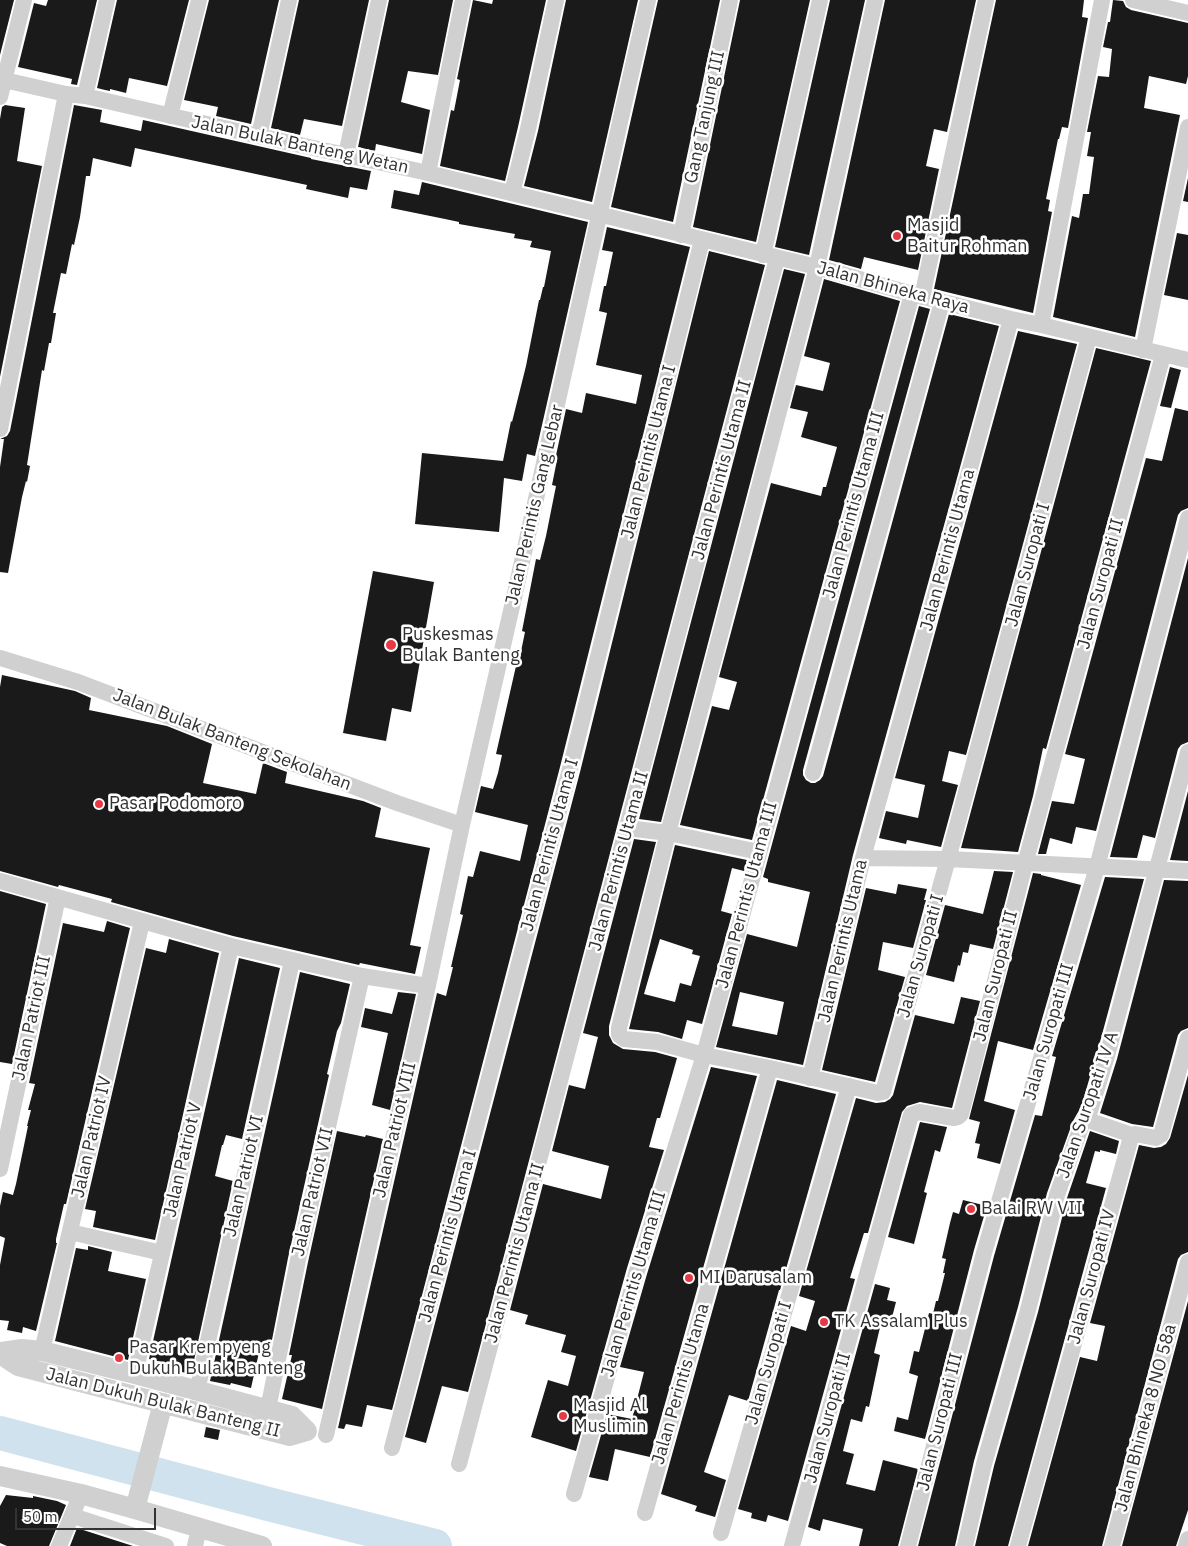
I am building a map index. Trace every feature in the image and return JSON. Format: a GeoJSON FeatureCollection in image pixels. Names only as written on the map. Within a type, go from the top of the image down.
{"type":"FeatureCollection","features":[{"type":"Feature","properties":{"kind":"street"},"geometry":{"type":"LineString","coordinates":[[0,98],[2,79],[24,0]]}},
{"type":"Feature","properties":{"kind":"street"},"geometry":{"type":"LineString","coordinates":[[85,96],[107,0]]}},
{"type":"Feature","properties":{"kind":"street"},"geometry":{"type":"LineString","coordinates":[[170,116],[199,0]]}},
{"type":"Feature","properties":{"kind":"street"},"geometry":{"type":"LineString","coordinates":[[259,136],[289,0]]}},
{"type":"Feature","properties":{"kind":"street"},"geometry":{"type":"LineString","coordinates":[[346,155],[379,0]]}},
{"type":"Feature","properties":{"kind":"street"},"geometry":{"type":"LineString","coordinates":[[428,173],[463,0]]}},
{"type":"Feature","properties":{"kind":"street"},"geometry":{"type":"LineString","coordinates":[[512,193],[556,0]]}},
{"type":"Feature","properties":{"kind":"street","name":"Jalan Perintis Gang Lebar"},"geometry":{"type":"LineString","coordinates":[[462,825],[648,0]]}},
{"type":"Feature","properties":{"kind":"street","name":"Gang Tanjung III"},"geometry":{"type":"LineString","coordinates":[[681,235],[730,0]]}},
{"type":"Feature","properties":{"kind":"street","name":"Jalan Perintis Utama II"},"geometry":{"type":"LineString","coordinates":[[459,1464],[627,828],[770,257],[820,0]]}},
{"type":"Feature","properties":{"kind":"street"},"geometry":{"type":"LineString","coordinates":[[849,1086],[704,1055],[658,1042],[624,1038],[619,1035],[619,1028],[668,833],[817,267],[874,0]]}},
{"type":"Feature","properties":{"kind":"street","name":"Jalan Perintis Utama III"},"geometry":{"type":"LineString","coordinates":[[574,1494],[637,1271],[704,1055],[759,852],[917,296],[986,0]]}},
{"type":"Feature","properties":{"kind":"street"},"geometry":{"type":"LineString","coordinates":[[1041,325],[1102,0]]}},
{"type":"Feature","properties":{"kind":"street"},"geometry":{"type":"LineString","coordinates":[[1133,0],[1188,13]]}},
{"type":"Feature","properties":{"kind":"street","name":"Jalan Bulak Banteng Wetan"},"geometry":{"type":"LineString","coordinates":[[2,79],[428,173],[599,215]]}},
{"type":"Feature","properties":{"kind":"street"},"geometry":{"type":"LineString","coordinates":[[0,429],[66,94]]}},
{"type":"Feature","properties":{"kind":"street"},"geometry":{"type":"LineString","coordinates":[[1143,350],[1188,127]]}},
{"type":"Feature","properties":{"kind":"street","name":"Jalan Bhineka Raya"},"geometry":{"type":"LineString","coordinates":[[599,215],[817,267],[917,296],[1011,320],[1041,325],[1188,360]]}},
{"type":"Feature","properties":{"kind":"street","name":"Jalan Perintis Utama I"},"geometry":{"type":"LineString","coordinates":[[392,1448],[570,769],[702,240]]}},
{"type":"Feature","properties":{"kind":"street"},"geometry":{"type":"LineString","coordinates":[[813,773],[942,302]]}},
{"type":"Feature","properties":{"kind":"street","name":"Jalan Perintis Utama"},"geometry":{"type":"LineString","coordinates":[[810,1078],[863,858],[1011,320]]}},
{"type":"Feature","properties":{"kind":"street","name":"Jalan Suropati I"},"geometry":{"type":"LineString","coordinates":[[721,1533],[849,1086],[878,1093],[884,1092],[1089,337]]}},
{"type":"Feature","properties":{"kind":"street","name":"Jalan Suropati II"},"geometry":{"type":"LineString","coordinates":[[792,1546],[911,1115],[919,1112],[954,1118],[961,1114],[1025,864],[1163,355]]}},
{"type":"Feature","properties":{"kind":"street","name":"Jalan Suropati III"},"geometry":{"type":"LineString","coordinates":[[908,1546],[984,1253],[1097,867],[1188,518]]}},
{"type":"Feature","properties":{"kind":"street","name":"Jalan Bulak Banteng Sekolahan"},"geometry":{"type":"LineString","coordinates":[[0,658],[78,682],[397,803],[462,825]]}},
{"type":"Feature","properties":{"kind":"street","name":"Jalan Suropati IV A"},"geometry":{"type":"LineString","coordinates":[[965,1546],[984,1464],[1028,1310],[1057,1195],[1085,1119],[1090,1111],[1107,1056],[1188,752]]}},
{"type":"Feature","properties":{"kind":"street","name":"Jalan Patriot VIII"},"geometry":{"type":"LineString","coordinates":[[326,1435],[428,986],[462,825]]}},
{"type":"Feature","properties":{"kind":"street"},"geometry":{"type":"LineString","coordinates":[[627,828],[668,833],[759,852]]}},
{"type":"Feature","properties":{"kind":"street"},"geometry":{"type":"LineString","coordinates":[[863,858],[948,859],[1188,871]]}},
{"type":"Feature","properties":{"kind":"street"},"geometry":{"type":"LineString","coordinates":[[0,881],[142,922],[292,961],[362,976],[428,986]]}},
{"type":"Feature","properties":{"kind":"street","name":"Jalan Patriot III"},"geometry":{"type":"LineString","coordinates":[[0,1168],[58,897]]}},
{"type":"Feature","properties":{"kind":"street","name":"Jalan Patriot IV"},"geometry":{"type":"LineString","coordinates":[[42,1351],[142,922]]}},
{"type":"Feature","properties":{"kind":"street","name":"Jalan Patriot V"},"geometry":{"type":"LineString","coordinates":[[135,1374],[231,946]]}},
{"type":"Feature","properties":{"kind":"street","name":"Jalan Patriot VI"},"geometry":{"type":"LineString","coordinates":[[197,1391],[292,961]]}},
{"type":"Feature","properties":{"kind":"street","name":"Jalan Patriot VII"},"geometry":{"type":"LineString","coordinates":[[268,1410],[298,1260],[362,976]]}},
{"type":"Feature","properties":{"kind":"street"},"geometry":{"type":"LineString","coordinates":[[1085,1119],[1132,1135],[1156,1138],[1161,1135],[1188,1038]]}},
{"type":"Feature","properties":{"kind":"street","name":"Jalan Perintis Utama"},"geometry":{"type":"LineString","coordinates":[[645,1513],[770,1068]]}},
{"type":"Feature","properties":{"kind":"street","name":"Jalan Suropati IV"},"geometry":{"type":"LineString","coordinates":[[1018,1546],[1132,1135]]}},
{"type":"Feature","properties":{"kind":"street"},"geometry":{"type":"LineString","coordinates":[[70,1232],[162,1253]]}},
{"type":"Feature","properties":{"kind":"street","name":"Jalan Bhineka 8 NO 58a"},"geometry":{"type":"LineString","coordinates":[[1112,1546],[1188,1262]]}},
{"type":"Feature","properties":{"kind":"street","name":"Jalan Dukuh Bulak Banteng II"},"geometry":{"type":"LineString","coordinates":[[22,1349],[42,1351],[135,1374],[292,1416],[307,1431],[290,1436],[161,1410],[18,1366],[0,1353],[22,1349]]}},
{"type":"Feature","properties":{"kind":"street"},"geometry":{"type":"LineString","coordinates":[[137,1501],[161,1410]]}},
{"type":"Feature","properties":{"kind":"street"},"geometry":{"type":"LineString","coordinates":[[1,1479],[81,1494],[137,1501],[197,1537],[262,1546]]}},
{"type":"Feature","properties":{"kind":"street"},"geometry":{"type":"LineString","coordinates":[[59,1546],[81,1494]]}},
{"type":"Feature","properties":{"kind":"street"},"geometry":{"type":"LineString","coordinates":[[73,1516],[157,1545]]}},
{"type":"Feature","properties":{"kind":"street"},"geometry":{"type":"LineString","coordinates":[[1186,1546],[1188,1538]]}},
{"type":"Feature","properties":{"kind":"building"},"geometry":{"type":"Polygon","coordinates":[[[0,0],[14,0],[0,55],[0,0]]]}},
{"type":"Feature","properties":{"kind":"building"},"geometry":{"type":"Polygon","coordinates":[[[48,0],[97,0],[77,85],[71,84],[72,79],[18,67],[34,3],[46,6],[48,0]]]}},
{"type":"Feature","properties":{"kind":"building"},"geometry":{"type":"Polygon","coordinates":[[[117,0],[189,0],[167,86],[129,78],[126,93],[97,88],[117,0]]]}},
{"type":"Feature","properties":{"kind":"building"},"geometry":{"type":"Polygon","coordinates":[[[209,0],[279,0],[251,124],[216,116],[218,107],[184,100],[209,0]]]}},
{"type":"Feature","properties":{"kind":"building"},"geometry":{"type":"Polygon","coordinates":[[[299,0],[369,0],[342,126],[304,119],[300,135],[271,128],[299,0]]]}},
{"type":"Feature","properties":{"kind":"building"},"geometry":{"type":"Polygon","coordinates":[[[389,0],[453,0],[438,75],[408,71],[401,102],[430,110],[422,154],[376,144],[375,151],[358,147],[389,0]]]}},
{"type":"Feature","properties":{"kind":"building"},"geometry":{"type":"Polygon","coordinates":[[[473,0],[492,4],[493,0],[546,0],[505,181],[440,166],[451,110],[454,111],[460,80],[457,79],[473,0]]]}},
{"type":"Feature","properties":{"kind":"building"},"geometry":{"type":"Polygon","coordinates":[[[566,0],[638,0],[592,202],[524,186],[538,131],[566,0]]]}},
{"type":"Feature","properties":{"kind":"building"},"geometry":{"type":"Polygon","coordinates":[[[658,0],[720,0],[673,222],[611,207],[658,0]]]}},
{"type":"Feature","properties":{"kind":"building"},"geometry":{"type":"Polygon","coordinates":[[[740,0],[810,0],[756,242],[693,227],[740,0]]]}},
{"type":"Feature","properties":{"kind":"building"},"geometry":{"type":"Polygon","coordinates":[[[830,0],[865,0],[809,255],[775,247],[830,0]]]}},
{"type":"Feature","properties":{"kind":"building"},"geometry":{"type":"Polygon","coordinates":[[[885,0],[976,0],[947,132],[934,129],[926,166],[939,169],[918,270],[864,257],[861,269],[829,260],[885,0]]]}},
{"type":"Feature","properties":{"kind":"building"},"geometry":{"type":"Polygon","coordinates":[[[996,0],[1084,0],[1082,17],[1088,18],[1068,128],[1062,127],[1058,139],[1046,199],[1050,200],[1048,211],[1052,212],[1033,313],[934,289],[996,0]]]}},
{"type":"Feature","properties":{"kind":"building"},"geometry":{"type":"Polygon","coordinates":[[[1113,0],[1123,1],[1126,7],[1131,10],[1188,23],[1188,76],[1186,84],[1149,76],[1144,108],[1180,115],[1135,337],[1053,317],[1072,216],[1079,218],[1083,194],[1089,194],[1094,157],[1087,156],[1091,132],[1087,132],[1098,76],[1109,77],[1112,49],[1103,47],[1108,22],[1110,22],[1113,0]]]}},
{"type":"Feature","properties":{"kind":"building"},"geometry":{"type":"Polygon","coordinates":[[[5,105],[25,108],[17,161],[42,166],[0,377],[0,119],[2,107],[5,105]]]}},
{"type":"Feature","properties":{"kind":"building"},"geometry":{"type":"Polygon","coordinates":[[[74,105],[102,110],[100,122],[141,131],[143,120],[371,171],[367,190],[350,187],[348,198],[306,189],[307,185],[135,148],[131,167],[93,158],[90,176],[86,176],[80,217],[66,274],[61,273],[53,313],[56,313],[51,343],[49,343],[44,371],[42,370],[27,465],[30,466],[22,497],[8,573],[0,572],[0,467],[4,439],[0,439],[7,436],[10,431],[74,105]]]}},
{"type":"Feature","properties":{"kind":"building"},"geometry":{"type":"Polygon","coordinates":[[[1188,178],[1188,202],[1183,201],[1188,178]]]}},
{"type":"Feature","properties":{"kind":"building"},"geometry":{"type":"Polygon","coordinates":[[[422,182],[588,222],[535,456],[527,454],[522,481],[504,478],[499,532],[415,524],[422,453],[503,461],[551,251],[530,247],[532,241],[514,238],[515,234],[459,224],[459,222],[391,208],[394,190],[419,195],[422,182]]]}},
{"type":"Feature","properties":{"kind":"building"},"geometry":{"type":"Polygon","coordinates":[[[607,227],[690,247],[560,767],[392,1410],[367,1405],[362,1427],[346,1424],[344,1429],[338,1428],[437,993],[446,996],[453,967],[451,967],[463,915],[460,914],[468,876],[473,877],[480,851],[520,861],[528,825],[475,812],[481,786],[493,789],[498,773],[502,755],[496,754],[525,632],[522,631],[536,559],[540,560],[546,536],[556,486],[552,485],[557,460],[555,460],[566,409],[582,413],[586,393],[636,404],[642,375],[596,365],[607,313],[599,311],[613,252],[602,250],[607,227]]]}},
{"type":"Feature","properties":{"kind":"building"},"geometry":{"type":"Polygon","coordinates":[[[1177,233],[1188,235],[1188,300],[1164,295],[1177,233]]]}},
{"type":"Feature","properties":{"kind":"building"},"geometry":{"type":"Polygon","coordinates":[[[709,251],[765,265],[468,1392],[442,1386],[426,1443],[405,1437],[580,772],[709,251]]]}},
{"type":"Feature","properties":{"kind":"building"},"geometry":{"type":"Polygon","coordinates":[[[784,269],[805,274],[661,822],[639,819],[784,269]]]}},
{"type":"Feature","properties":{"kind":"building"},"geometry":{"type":"Polygon","coordinates":[[[824,279],[900,301],[752,840],[680,825],[712,706],[729,710],[737,682],[719,677],[771,483],[821,496],[823,487],[826,487],[837,447],[801,437],[808,412],[790,408],[796,385],[823,391],[830,363],[804,356],[824,279]]]}},
{"type":"Feature","properties":{"kind":"building"},"geometry":{"type":"Polygon","coordinates":[[[919,306],[930,309],[803,770],[806,780],[811,783],[815,783],[823,776],[949,314],[999,326],[853,855],[803,1065],[716,1047],[747,934],[797,947],[810,892],[768,882],[768,879],[763,877],[919,306]],[[740,992],[732,1026],[777,1035],[784,1002],[740,992]]]}},
{"type":"Feature","properties":{"kind":"building"},"geometry":{"type":"Polygon","coordinates":[[[1018,331],[1077,344],[966,755],[949,751],[942,781],[958,785],[941,847],[907,840],[906,844],[879,838],[886,811],[918,818],[925,785],[895,778],[1018,331]]]}},
{"type":"Feature","properties":{"kind":"building"},"geometry":{"type":"Polygon","coordinates":[[[1096,348],[1151,361],[1046,749],[1043,748],[1018,852],[961,848],[1096,348]]]}},
{"type":"Feature","properties":{"kind":"building"},"geometry":{"type":"Polygon","coordinates":[[[1170,367],[1181,370],[1171,408],[1160,406],[1170,367]]]}},
{"type":"Feature","properties":{"kind":"building"},"geometry":{"type":"Polygon","coordinates":[[[1175,408],[1188,411],[1188,508],[1181,511],[1178,515],[1096,831],[1076,827],[1072,844],[1050,838],[1046,854],[1038,854],[1052,801],[1074,804],[1085,759],[1065,754],[1146,458],[1162,461],[1175,408]]]}},
{"type":"Feature","properties":{"kind":"building"},"geometry":{"type":"Polygon","coordinates":[[[1188,558],[1188,742],[1181,745],[1178,749],[1155,838],[1143,835],[1137,858],[1110,857],[1188,558]]]}},
{"type":"Feature","properties":{"kind":"building","name":"Puskesmas Bulak Banteng"},"geometry":{"type":"Polygon","coordinates":[[[373,571],[434,582],[411,712],[392,708],[386,741],[343,733],[373,571]]]}},
{"type":"Feature","properties":{"kind":"building"},"geometry":{"type":"Polygon","coordinates":[[[2,675],[75,691],[91,698],[89,710],[167,726],[212,744],[203,783],[256,794],[263,763],[287,772],[285,783],[363,801],[381,808],[375,837],[430,848],[410,945],[421,947],[415,974],[360,963],[359,965],[233,936],[111,902],[112,899],[0,871],[0,687],[2,675]]]}},
{"type":"Feature","properties":{"kind":"building"},"geometry":{"type":"Polygon","coordinates":[[[1188,791],[1188,861],[1170,860],[1188,791]]]}},
{"type":"Feature","properties":{"kind":"building"},"geometry":{"type":"Polygon","coordinates":[[[634,839],[656,842],[609,1026],[609,1035],[613,1043],[623,1049],[655,1052],[677,1058],[660,1118],[657,1118],[649,1147],[664,1150],[627,1268],[576,1451],[531,1437],[548,1380],[568,1386],[576,1356],[561,1352],[566,1335],[525,1324],[528,1315],[510,1310],[543,1184],[601,1199],[609,1166],[552,1151],[569,1085],[585,1089],[598,1037],[583,1033],[634,839]]]}},
{"type":"Feature","properties":{"kind":"building"},"geometry":{"type":"Polygon","coordinates":[[[675,845],[747,860],[744,871],[732,868],[721,911],[732,914],[702,1024],[687,1020],[682,1039],[658,1032],[629,1029],[675,845]],[[660,939],[644,994],[675,1002],[680,983],[691,986],[700,956],[692,954],[693,950],[660,939]]]}},
{"type":"Feature","properties":{"kind":"building"},"geometry":{"type":"Polygon","coordinates":[[[994,871],[1013,872],[993,949],[970,944],[968,953],[963,952],[954,982],[926,975],[945,905],[983,914],[994,871]]]}},
{"type":"Feature","properties":{"kind":"building"},"geometry":{"type":"Polygon","coordinates":[[[1033,873],[1081,885],[1033,1050],[998,1041],[984,1101],[1015,1110],[1000,1164],[977,1158],[980,1144],[975,1143],[980,1122],[969,1119],[1033,873]]]}},
{"type":"Feature","properties":{"kind":"building"},"geometry":{"type":"Polygon","coordinates":[[[1105,877],[1144,879],[1097,1053],[1081,1107],[1073,1121],[1047,1193],[1018,1307],[974,1461],[955,1546],[918,1546],[994,1256],[1035,1115],[1042,1116],[1056,1057],[1052,1056],[1105,877]]]}},
{"type":"Feature","properties":{"kind":"building"},"geometry":{"type":"Polygon","coordinates":[[[1164,880],[1188,881],[1188,1028],[1181,1031],[1178,1035],[1153,1127],[1132,1124],[1100,1113],[1117,1059],[1164,880]]]}},
{"type":"Feature","properties":{"kind":"building"},"geometry":{"type":"Polygon","coordinates":[[[898,884],[927,889],[924,900],[926,900],[913,948],[883,942],[878,970],[905,977],[875,1082],[822,1070],[866,888],[896,894],[898,884]]]}},
{"type":"Feature","properties":{"kind":"building"},"geometry":{"type":"Polygon","coordinates":[[[0,891],[46,904],[12,1064],[0,1062],[0,891]]]}},
{"type":"Feature","properties":{"kind":"building"},"geometry":{"type":"Polygon","coordinates":[[[107,921],[130,928],[66,1204],[64,1204],[56,1239],[57,1243],[36,1331],[23,1327],[22,1333],[7,1330],[9,1321],[0,1320],[0,1265],[5,1238],[0,1236],[0,1206],[3,1192],[13,1195],[16,1184],[31,1110],[28,1110],[35,1084],[29,1083],[63,923],[104,932],[107,921]]]}},
{"type":"Feature","properties":{"kind":"building"},"geometry":{"type":"Polygon","coordinates":[[[169,939],[219,953],[155,1240],[93,1227],[96,1211],[85,1209],[146,948],[166,953],[169,939]]]}},
{"type":"Feature","properties":{"kind":"building"},"geometry":{"type":"Polygon","coordinates":[[[239,958],[280,968],[242,1139],[226,1135],[215,1176],[233,1181],[191,1374],[177,1371],[178,1366],[149,1359],[239,958]]]}},
{"type":"Feature","properties":{"kind":"building"},"geometry":{"type":"Polygon","coordinates":[[[300,972],[350,984],[327,1074],[329,1075],[288,1258],[270,1350],[260,1348],[251,1388],[231,1383],[230,1385],[210,1381],[300,972]]]}},
{"type":"Feature","properties":{"kind":"building"},"geometry":{"type":"Polygon","coordinates":[[[398,992],[416,994],[390,1110],[372,1105],[388,1033],[361,1027],[365,1008],[392,1014],[398,992]]]}},
{"type":"Feature","properties":{"kind":"building"},"geometry":{"type":"Polygon","coordinates":[[[961,997],[980,1001],[952,1108],[920,1102],[907,1106],[902,1112],[868,1233],[864,1233],[850,1278],[855,1279],[788,1521],[768,1515],[766,1522],[751,1518],[752,1513],[738,1509],[791,1326],[806,1331],[815,1301],[799,1296],[856,1098],[876,1103],[885,1102],[890,1099],[893,1095],[915,1015],[954,1024],[961,997]]]}},
{"type":"Feature","properties":{"kind":"building"},"geometry":{"type":"Polygon","coordinates":[[[711,1067],[757,1076],[650,1457],[615,1449],[608,1481],[589,1477],[607,1414],[632,1419],[644,1372],[620,1367],[711,1067]]]}},
{"type":"Feature","properties":{"kind":"building"},"geometry":{"type":"Polygon","coordinates":[[[1188,1075],[1188,1252],[1181,1255],[1178,1259],[1102,1546],[1028,1546],[1080,1357],[1097,1361],[1105,1326],[1090,1323],[1139,1145],[1154,1148],[1166,1144],[1170,1138],[1188,1075]]]}},
{"type":"Feature","properties":{"kind":"building"},"geometry":{"type":"Polygon","coordinates":[[[777,1080],[836,1094],[748,1401],[729,1395],[704,1472],[726,1480],[715,1517],[695,1511],[697,1506],[661,1494],[777,1080]]]}},
{"type":"Feature","properties":{"kind":"building"},"geometry":{"type":"Polygon","coordinates":[[[920,1122],[947,1127],[940,1152],[935,1150],[924,1192],[927,1193],[914,1244],[888,1237],[920,1122]]]}},
{"type":"Feature","properties":{"kind":"building"},"geometry":{"type":"Polygon","coordinates":[[[337,1131],[383,1139],[322,1409],[282,1399],[292,1355],[289,1355],[308,1262],[337,1131]]]}},
{"type":"Feature","properties":{"kind":"building"},"geometry":{"type":"Polygon","coordinates":[[[1090,1131],[1119,1141],[1116,1154],[1100,1150],[1100,1152],[1095,1151],[1086,1183],[1106,1188],[1008,1546],[975,1546],[994,1466],[1038,1312],[1067,1198],[1090,1131]]]}},
{"type":"Feature","properties":{"kind":"building"},"geometry":{"type":"Polygon","coordinates":[[[963,1200],[987,1206],[925,1439],[894,1431],[897,1417],[908,1420],[918,1376],[909,1373],[914,1351],[919,1352],[929,1313],[933,1314],[936,1301],[938,1301],[945,1273],[943,1273],[946,1259],[942,1258],[950,1223],[953,1212],[959,1214],[963,1200]]]}},
{"type":"Feature","properties":{"kind":"building"},"geometry":{"type":"Polygon","coordinates":[[[88,1246],[112,1252],[108,1271],[146,1279],[128,1360],[55,1341],[76,1248],[88,1250],[88,1246]]]}},
{"type":"Feature","properties":{"kind":"building"},"geometry":{"type":"Polygon","coordinates":[[[875,1284],[890,1288],[887,1300],[896,1302],[890,1325],[881,1323],[874,1353],[880,1355],[869,1407],[866,1406],[862,1422],[851,1419],[843,1451],[854,1454],[846,1484],[875,1491],[883,1460],[918,1469],[898,1546],[859,1546],[863,1529],[823,1519],[820,1531],[808,1527],[875,1284]]]}},
{"type":"Feature","properties":{"kind":"building"},"geometry":{"type":"Polygon","coordinates":[[[1188,1301],[1188,1510],[1176,1546],[1122,1546],[1188,1301]]]}},
{"type":"Feature","properties":{"kind":"building"},"geometry":{"type":"Polygon","coordinates":[[[206,1427],[220,1430],[218,1440],[204,1437],[206,1427]]]}},
{"type":"Feature","properties":{"kind":"building"},"geometry":{"type":"Polygon","coordinates":[[[6,1495],[33,1498],[33,1496],[66,1505],[49,1546],[7,1546],[0,1543],[0,1506],[6,1495]]]}},
{"type":"Feature","properties":{"kind":"building"},"geometry":{"type":"Polygon","coordinates":[[[77,1528],[133,1546],[70,1546],[77,1528]]]}},
{"type":"Feature","properties":{"kind":"waterway"},"geometry":{"type":"LineString","coordinates":[[0,1433],[435,1546]]}},
{"type":"Feature","properties":{"kind":"place","name":"Masjid Baitur Rohman"},"geometry":{"type":"Point","coordinates":[897,236]}},
{"type":"Feature","properties":{"kind":"place","name":"Puskesmas Bulak Banteng"},"geometry":{"type":"Point","coordinates":[391,645]}},
{"type":"Feature","properties":{"kind":"place","name":"Pasar Podomoro"},"geometry":{"type":"Point","coordinates":[99,804]}},
{"type":"Feature","properties":{"kind":"place","name":"Balai RW VII"},"geometry":{"type":"Point","coordinates":[971,1209]}},
{"type":"Feature","properties":{"kind":"place","name":"MI Darusalam"},"geometry":{"type":"Point","coordinates":[689,1278]}},
{"type":"Feature","properties":{"kind":"place","name":"TK Assalam Plus"},"geometry":{"type":"Point","coordinates":[824,1322]}},
{"type":"Feature","properties":{"kind":"place","name":"Pasar Krempyeng Dukuh Bulak Banteng"},"geometry":{"type":"Point","coordinates":[119,1358]}},
{"type":"Feature","properties":{"kind":"place","name":"Masjid Al Muslimin"},"geometry":{"type":"Point","coordinates":[563,1416]}}]}
